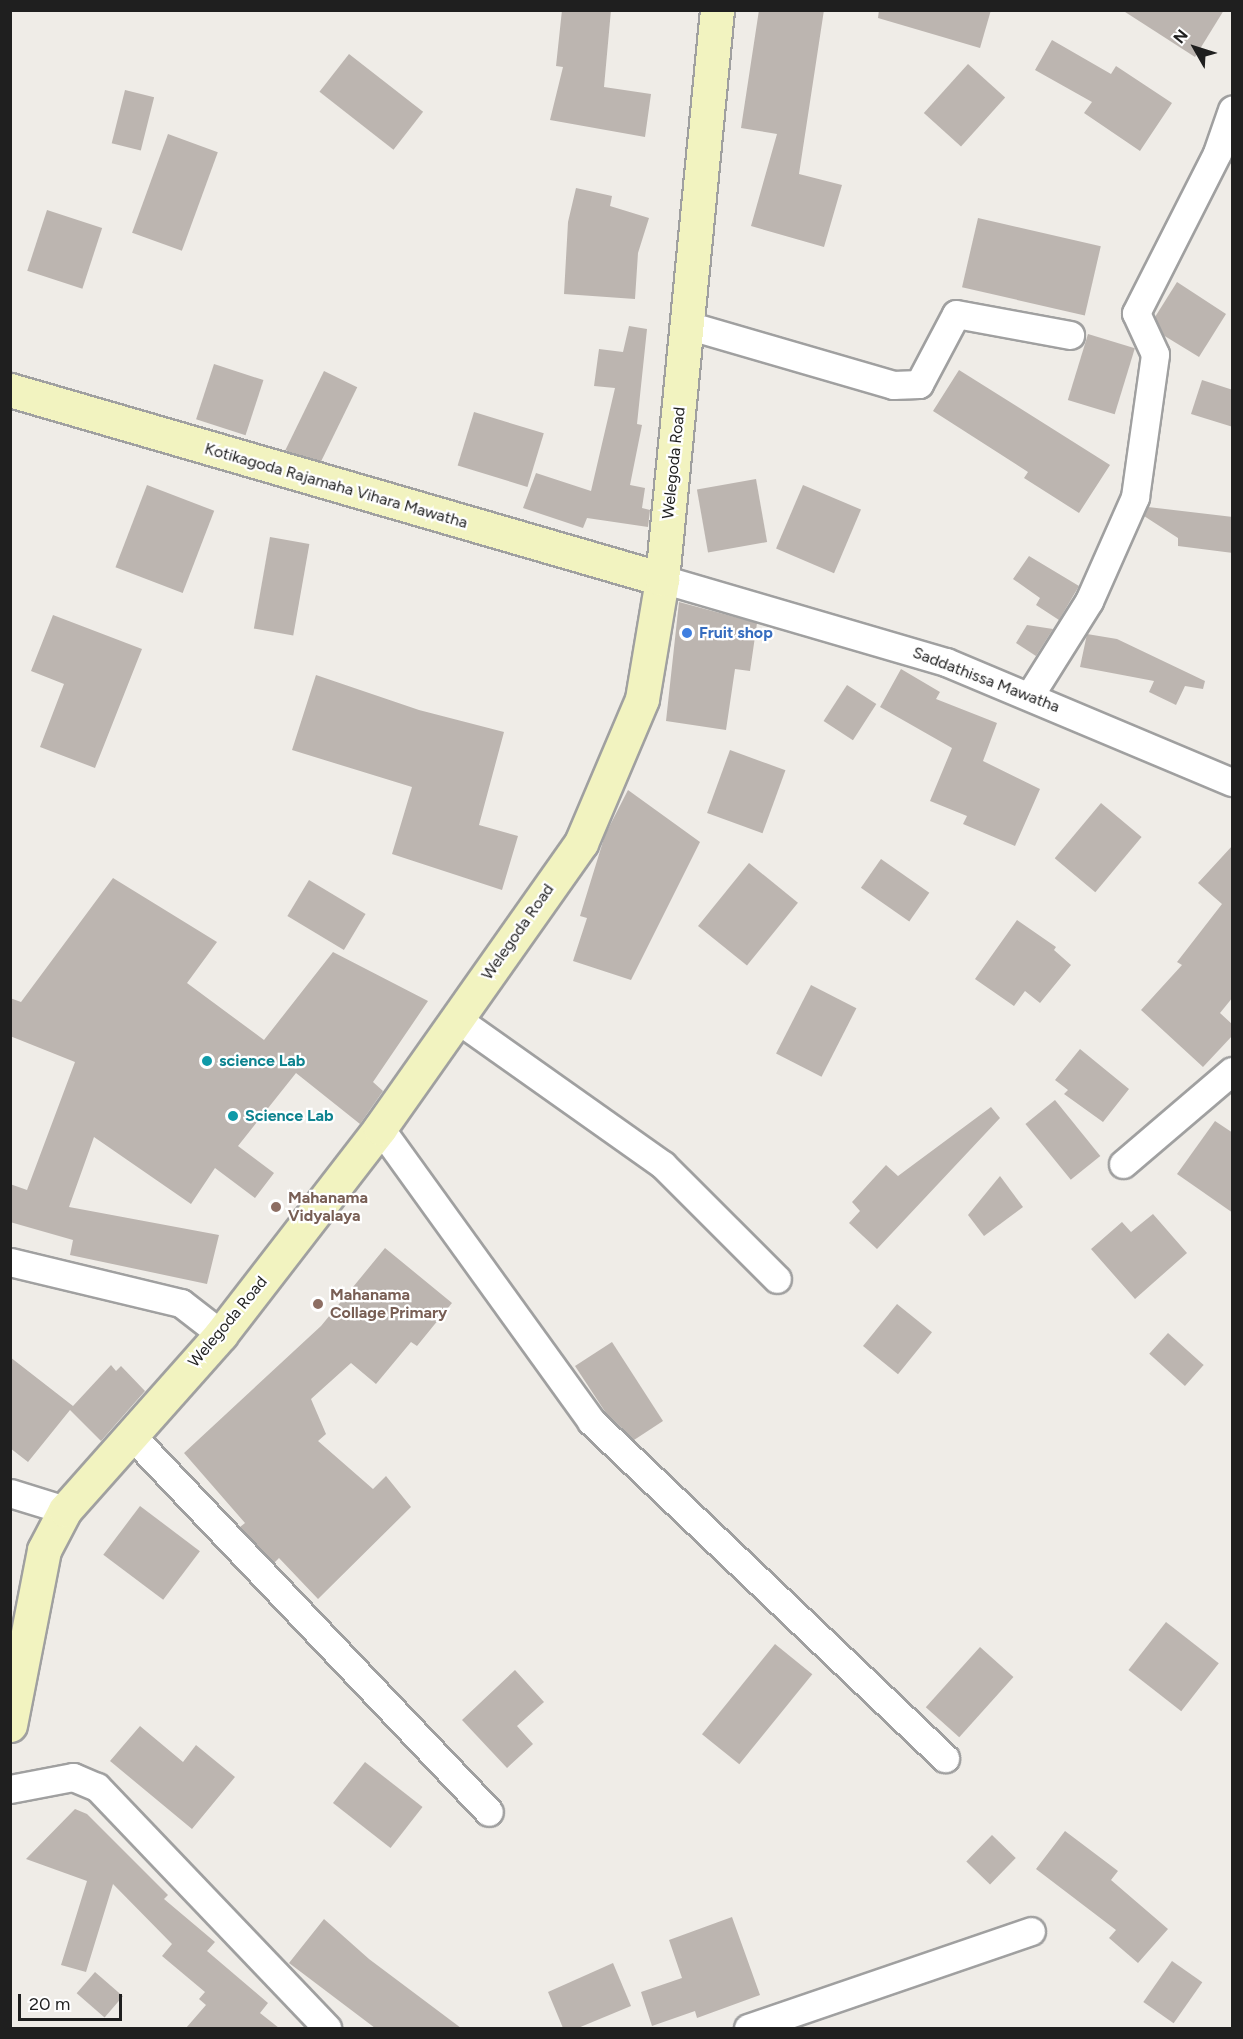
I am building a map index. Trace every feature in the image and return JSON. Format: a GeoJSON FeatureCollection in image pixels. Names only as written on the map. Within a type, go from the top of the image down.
{"type":"FeatureCollection","features":[{"type":"Feature","properties":{"kind":"street","name":"Welegoda Road"},"geometry":{"type":"LineString","coordinates":[[10,1725],[44,1550],[65,1510],[221,1334],[381,1128],[581,843],[642,699],[662,579],[717,10]]}},
{"type":"Feature","properties":{"kind":"street"},"geometry":{"type":"LineString","coordinates":[[1030,696],[1089,601],[1135,497],[1155,354],[1136,313],[1217,153],[1233,110]]}},
{"type":"Feature","properties":{"kind":"street"},"geometry":{"type":"LineString","coordinates":[[687,325],[893,385],[919,384],[956,314],[1070,335]]}},
{"type":"Feature","properties":{"kind":"street","name":"Kotikagoda Rajamaha Vihara Mawatha"},"geometry":{"type":"LineString","coordinates":[[10,390],[662,579]]}},
{"type":"Feature","properties":{"kind":"street","name":"Saddathissa Mawatha"},"geometry":{"type":"LineString","coordinates":[[662,579],[946,662],[1233,782]]}},
{"type":"Feature","properties":{"kind":"street"},"geometry":{"type":"LineString","coordinates":[[457,1018],[663,1166],[777,1279]]}},
{"type":"Feature","properties":{"kind":"street"},"geometry":{"type":"LineString","coordinates":[[1123,1164],[1233,1071]]}},
{"type":"Feature","properties":{"kind":"street"},"geometry":{"type":"LineString","coordinates":[[381,1128],[591,1421],[945,1758]]}},
{"type":"Feature","properties":{"kind":"street"},"geometry":{"type":"LineString","coordinates":[[10,1262],[181,1303],[221,1334]]}},
{"type":"Feature","properties":{"kind":"street"},"geometry":{"type":"LineString","coordinates":[[130,1434],[489,1812]]}},
{"type":"Feature","properties":{"kind":"street"},"geometry":{"type":"LineString","coordinates":[[10,1493],[65,1510]]}},
{"type":"Feature","properties":{"kind":"street"},"geometry":{"type":"LineString","coordinates":[[10,1789],[73,1777],[97,1787],[327,2028]]}},
{"type":"Feature","properties":{"kind":"street"},"geometry":{"type":"LineString","coordinates":[[748,2028],[1031,1931]]}},
{"type":"Feature","properties":{"kind":"building"},"geometry":{"type":"Polygon","coordinates":[[[562,10],[611,10],[604,87],[651,94],[645,137],[550,120],[563,67],[556,66],[562,10]]]}},
{"type":"Feature","properties":{"kind":"building"},"geometry":{"type":"Polygon","coordinates":[[[759,10],[824,10],[799,174],[842,185],[824,247],[751,226],[777,134],[741,128],[759,10]]]}},
{"type":"Feature","properties":{"kind":"building"},"geometry":{"type":"Polygon","coordinates":[[[879,10],[991,10],[980,48],[878,18],[879,10]]]}},
{"type":"Feature","properties":{"kind":"building"},"geometry":{"type":"Polygon","coordinates":[[[1122,10],[1224,10],[1195,57],[1122,10]]]}},
{"type":"Feature","properties":{"kind":"building"},"geometry":{"type":"Polygon","coordinates":[[[1052,40],[1111,74],[1116,66],[1172,103],[1140,151],[1084,113],[1092,102],[1035,70],[1052,40]]]}},
{"type":"Feature","properties":{"kind":"building"},"geometry":{"type":"Polygon","coordinates":[[[349,54],[423,112],[394,150],[319,92],[349,54]]]}},
{"type":"Feature","properties":{"kind":"building"},"geometry":{"type":"Polygon","coordinates":[[[968,64],[1005,97],[961,147],[924,113],[968,64]]]}},
{"type":"Feature","properties":{"kind":"building"},"geometry":{"type":"Polygon","coordinates":[[[125,90],[154,97],[141,151],[112,143],[125,90]]]}},
{"type":"Feature","properties":{"kind":"building"},"geometry":{"type":"Polygon","coordinates":[[[168,134],[218,152],[182,251],[132,233],[168,134]]]}},
{"type":"Feature","properties":{"kind":"building"},"geometry":{"type":"Polygon","coordinates":[[[576,188],[612,196],[610,206],[649,218],[638,253],[635,299],[564,294],[568,222],[576,188]]]}},
{"type":"Feature","properties":{"kind":"building"},"geometry":{"type":"Polygon","coordinates":[[[47,210],[102,228],[82,289],[27,271],[47,210]]]}},
{"type":"Feature","properties":{"kind":"building"},"geometry":{"type":"Polygon","coordinates":[[[978,218],[1101,246],[1085,316],[962,287],[978,218]]]}},
{"type":"Feature","properties":{"kind":"building"},"geometry":{"type":"Polygon","coordinates":[[[1177,282],[1226,314],[1199,357],[1163,335],[1155,317],[1177,282]]]}},
{"type":"Feature","properties":{"kind":"building"},"geometry":{"type":"Polygon","coordinates":[[[629,326],[647,329],[637,424],[642,425],[630,485],[645,488],[642,508],[650,510],[648,527],[587,518],[583,528],[523,508],[536,473],[591,491],[615,388],[594,386],[599,349],[623,352],[629,326]]]}},
{"type":"Feature","properties":{"kind":"building"},"geometry":{"type":"Polygon","coordinates":[[[1088,334],[1135,348],[1115,414],[1068,400],[1088,334]]]}},
{"type":"Feature","properties":{"kind":"building"},"geometry":{"type":"Polygon","coordinates":[[[214,364],[263,380],[246,435],[196,419],[214,364]]]}},
{"type":"Feature","properties":{"kind":"building"},"geometry":{"type":"Polygon","coordinates":[[[959,370],[1110,465],[1079,513],[1024,478],[1028,472],[933,411],[959,370]]]}},
{"type":"Feature","properties":{"kind":"building"},"geometry":{"type":"Polygon","coordinates":[[[324,371],[357,387],[319,466],[285,450],[324,371]]]}},
{"type":"Feature","properties":{"kind":"building"},"geometry":{"type":"Polygon","coordinates":[[[1202,380],[1233,390],[1233,427],[1191,414],[1202,380]]]}},
{"type":"Feature","properties":{"kind":"building"},"geometry":{"type":"Polygon","coordinates":[[[474,412],[544,433],[527,487],[458,466],[474,412]]]}},
{"type":"Feature","properties":{"kind":"building"},"geometry":{"type":"Polygon","coordinates":[[[756,479],[767,542],[708,552],[697,489],[756,479]]]}},
{"type":"Feature","properties":{"kind":"building"},"geometry":{"type":"Polygon","coordinates":[[[147,485],[214,511],[183,593],[115,567],[147,485]]]}},
{"type":"Feature","properties":{"kind":"building"},"geometry":{"type":"Polygon","coordinates":[[[803,485],[861,510],[834,573],[776,549],[803,485]]]}},
{"type":"Feature","properties":{"kind":"building"},"geometry":{"type":"Polygon","coordinates":[[[1148,507],[1233,517],[1233,553],[1178,546],[1178,538],[1144,516],[1148,507]]]}},
{"type":"Feature","properties":{"kind":"building"},"geometry":{"type":"Polygon","coordinates":[[[270,537],[309,544],[293,636],[254,629],[270,537]]]}},
{"type":"Feature","properties":{"kind":"building"},"geometry":{"type":"Polygon","coordinates":[[[1029,556],[1079,586],[1059,620],[1036,605],[1040,598],[1013,579],[1029,556]]]}},
{"type":"Feature","properties":{"kind":"building"},"geometry":{"type":"Polygon","coordinates":[[[679,602],[757,623],[750,671],[735,669],[726,730],[666,721],[679,602]]]}},
{"type":"Feature","properties":{"kind":"building"},"geometry":{"type":"Polygon","coordinates":[[[53,615],[142,649],[95,768],[40,747],[64,684],[31,671],[53,615]]]}},
{"type":"Feature","properties":{"kind":"building"},"geometry":{"type":"Polygon","coordinates":[[[1027,625],[1053,629],[1036,656],[1016,643],[1027,625]]]}},
{"type":"Feature","properties":{"kind":"building"},"geometry":{"type":"Polygon","coordinates":[[[1087,634],[1117,639],[1205,681],[1203,689],[1185,686],[1176,705],[1149,692],[1154,681],[1080,667],[1087,634]]]}},
{"type":"Feature","properties":{"kind":"building"},"geometry":{"type":"Polygon","coordinates":[[[901,669],[940,692],[936,699],[997,723],[983,761],[1040,789],[1015,846],[963,824],[967,816],[930,801],[952,748],[880,707],[901,669]]]}},
{"type":"Feature","properties":{"kind":"building"},"geometry":{"type":"Polygon","coordinates":[[[316,675],[419,710],[504,732],[479,825],[518,836],[502,890],[392,854],[412,787],[292,750],[316,675]]]}},
{"type":"Feature","properties":{"kind":"building"},"geometry":{"type":"Polygon","coordinates":[[[847,685],[876,704],[853,740],[824,721],[847,685]]]}},
{"type":"Feature","properties":{"kind":"building"},"geometry":{"type":"Polygon","coordinates":[[[730,750],[785,770],[763,833],[707,813],[730,750]]]}},
{"type":"Feature","properties":{"kind":"building"},"geometry":{"type":"Polygon","coordinates":[[[628,790],[700,842],[631,980],[573,961],[587,918],[580,916],[605,835],[628,790]]]}},
{"type":"Feature","properties":{"kind":"building"},"geometry":{"type":"Polygon","coordinates":[[[1101,803],[1142,837],[1095,892],[1055,858],[1101,803]]]}},
{"type":"Feature","properties":{"kind":"building"},"geometry":{"type":"Polygon","coordinates":[[[1233,845],[1233,997],[1220,1013],[1233,1025],[1233,1035],[1203,1067],[1141,1010],[1182,965],[1177,962],[1222,904],[1198,883],[1233,845]]]}},
{"type":"Feature","properties":{"kind":"building"},"geometry":{"type":"Polygon","coordinates":[[[881,859],[929,893],[909,922],[861,888],[881,859]]]}},
{"type":"Feature","properties":{"kind":"building"},"geometry":{"type":"Polygon","coordinates":[[[749,863],[798,903],[747,966],[698,926],[749,863]]]}},
{"type":"Feature","properties":{"kind":"building"},"geometry":{"type":"Polygon","coordinates":[[[113,878],[217,942],[187,983],[264,1040],[333,952],[428,1001],[373,1082],[383,1091],[360,1124],[296,1073],[238,1146],[274,1173],[255,1198],[215,1168],[191,1204],[94,1137],[69,1207],[219,1235],[207,1284],[70,1255],[73,1240],[10,1222],[10,1184],[27,1190],[75,1062],[10,1036],[10,998],[21,1002],[113,878]]]}},
{"type":"Feature","properties":{"kind":"building"},"geometry":{"type":"Polygon","coordinates":[[[309,880],[366,914],[344,950],[287,916],[309,880]]]}},
{"type":"Feature","properties":{"kind":"building"},"geometry":{"type":"Polygon","coordinates":[[[1017,920],[1056,947],[1054,950],[1071,965],[1040,1003],[1025,991],[1014,1006],[975,979],[1017,920]]]}},
{"type":"Feature","properties":{"kind":"building"},"geometry":{"type":"Polygon","coordinates":[[[811,985],[856,1008],[821,1077],[776,1054],[811,985]]]}},
{"type":"Feature","properties":{"kind":"building"},"geometry":{"type":"Polygon","coordinates":[[[1080,1049],[1129,1089],[1103,1122],[1064,1094],[1068,1090],[1055,1080],[1080,1049]]]}},
{"type":"Feature","properties":{"kind":"building"},"geometry":{"type":"Polygon","coordinates":[[[1055,1100],[1100,1156],[1071,1180],[1025,1124],[1055,1100]]]}},
{"type":"Feature","properties":{"kind":"building"},"geometry":{"type":"Polygon","coordinates":[[[991,1107],[1000,1118],[877,1249],[849,1223],[860,1211],[852,1202],[886,1165],[898,1176],[991,1107]]]}},
{"type":"Feature","properties":{"kind":"building"},"geometry":{"type":"Polygon","coordinates":[[[1215,1121],[1233,1133],[1233,1213],[1177,1174],[1215,1121]]]}},
{"type":"Feature","properties":{"kind":"building"},"geometry":{"type":"Polygon","coordinates":[[[1000,1176],[1023,1207],[984,1236],[968,1215],[1000,1176]]]}},
{"type":"Feature","properties":{"kind":"building"},"geometry":{"type":"Polygon","coordinates":[[[1153,1214],[1187,1253],[1135,1299],[1091,1249],[1122,1222],[1131,1232],[1153,1214]]]}},
{"type":"Feature","properties":{"kind":"building"},"geometry":{"type":"Polygon","coordinates":[[[385,1248],[452,1303],[417,1346],[411,1342],[376,1384],[351,1363],[311,1399],[326,1434],[318,1441],[373,1489],[386,1476],[411,1507],[318,1599],[279,1558],[274,1563],[240,1527],[245,1523],[184,1453],[321,1326],[385,1248]]]}},
{"type":"Feature","properties":{"kind":"building"},"geometry":{"type":"Polygon","coordinates":[[[897,1304],[932,1332],[898,1374],[863,1346],[897,1304]]]}},
{"type":"Feature","properties":{"kind":"building"},"geometry":{"type":"Polygon","coordinates":[[[1168,1333],[1204,1365],[1185,1386],[1149,1354],[1168,1333]]]}},
{"type":"Feature","properties":{"kind":"building"},"geometry":{"type":"Polygon","coordinates":[[[612,1342],[663,1421],[634,1440],[606,1413],[575,1366],[612,1342]]]}},
{"type":"Feature","properties":{"kind":"building"},"geometry":{"type":"Polygon","coordinates":[[[10,1357],[73,1406],[111,1365],[116,1371],[121,1366],[145,1391],[101,1441],[70,1410],[28,1462],[10,1448],[10,1357]]]}},
{"type":"Feature","properties":{"kind":"building"},"geometry":{"type":"Polygon","coordinates":[[[140,1506],[200,1551],[163,1600],[103,1555],[140,1506]]]}},
{"type":"Feature","properties":{"kind":"building"},"geometry":{"type":"Polygon","coordinates":[[[1166,1622],[1219,1663],[1181,1711],[1128,1670],[1166,1622]]]}},
{"type":"Feature","properties":{"kind":"building"},"geometry":{"type":"Polygon","coordinates":[[[775,1644],[812,1674],[739,1764],[702,1734],[775,1644]]]}},
{"type":"Feature","properties":{"kind":"building"},"geometry":{"type":"Polygon","coordinates":[[[980,1647],[1013,1677],[959,1737],[926,1707],[980,1647]]]}},
{"type":"Feature","properties":{"kind":"building"},"geometry":{"type":"Polygon","coordinates":[[[515,1670],[544,1702],[517,1726],[533,1744],[507,1768],[462,1720],[515,1670]]]}},
{"type":"Feature","properties":{"kind":"building"},"geometry":{"type":"Polygon","coordinates":[[[140,1726],[183,1762],[196,1745],[235,1777],[192,1829],[110,1761],[140,1726]]]}},
{"type":"Feature","properties":{"kind":"building"},"geometry":{"type":"Polygon","coordinates":[[[365,1762],[423,1807],[391,1848],[333,1803],[365,1762]]]}},
{"type":"Feature","properties":{"kind":"building"},"geometry":{"type":"Polygon","coordinates":[[[75,1809],[87,1814],[168,1895],[164,1899],[215,1942],[207,1951],[268,2003],[260,2013],[279,2028],[186,2028],[206,2005],[199,1999],[205,1992],[162,1956],[172,1944],[113,1884],[86,1972],[61,1965],[87,1881],[26,1859],[75,1809]]]}},
{"type":"Feature","properties":{"kind":"building"},"geometry":{"type":"Polygon","coordinates":[[[1065,1831],[1118,1871],[1111,1880],[1168,1929],[1138,1963],[1109,1938],[1116,1930],[1036,1869],[1065,1831]]]}},
{"type":"Feature","properties":{"kind":"building"},"geometry":{"type":"Polygon","coordinates":[[[992,1835],[1016,1858],[990,1885],[966,1862],[992,1835]]]}},
{"type":"Feature","properties":{"kind":"building"},"geometry":{"type":"Polygon","coordinates":[[[732,1917],[760,1995],[697,2018],[695,2011],[652,2026],[641,1992],[682,1978],[669,1940],[732,1917]]]}},
{"type":"Feature","properties":{"kind":"building"},"geometry":{"type":"Polygon","coordinates":[[[324,1919],[369,1959],[461,2028],[375,2028],[289,1963],[324,1919]]]}},
{"type":"Feature","properties":{"kind":"building"},"geometry":{"type":"Polygon","coordinates":[[[1172,1961],[1202,1982],[1174,2023],[1143,2002],[1172,1961]]]}},
{"type":"Feature","properties":{"kind":"building"},"geometry":{"type":"Polygon","coordinates":[[[613,1963],[631,2006],[578,2028],[563,2028],[548,1992],[613,1963]]]}},
{"type":"Feature","properties":{"kind":"building"},"geometry":{"type":"Polygon","coordinates":[[[95,1972],[123,1996],[105,2017],[77,1993],[95,1972]]]}},
{"type":"Feature","properties":{"kind":"place","name":"Fruit shop"},"geometry":{"type":"Point","coordinates":[687,633]}},
{"type":"Feature","properties":{"kind":"place","name":"science Lab"},"geometry":{"type":"Point","coordinates":[207,1061]}},
{"type":"Feature","properties":{"kind":"place","name":"Science Lab"},"geometry":{"type":"Point","coordinates":[233,1116]}},
{"type":"Feature","properties":{"kind":"place","name":"Mahanama Vidyalaya"},"geometry":{"type":"Point","coordinates":[276,1207]}},
{"type":"Feature","properties":{"kind":"place","name":"Mahanama Collage Primary"},"geometry":{"type":"Point","coordinates":[318,1304]}}]}
